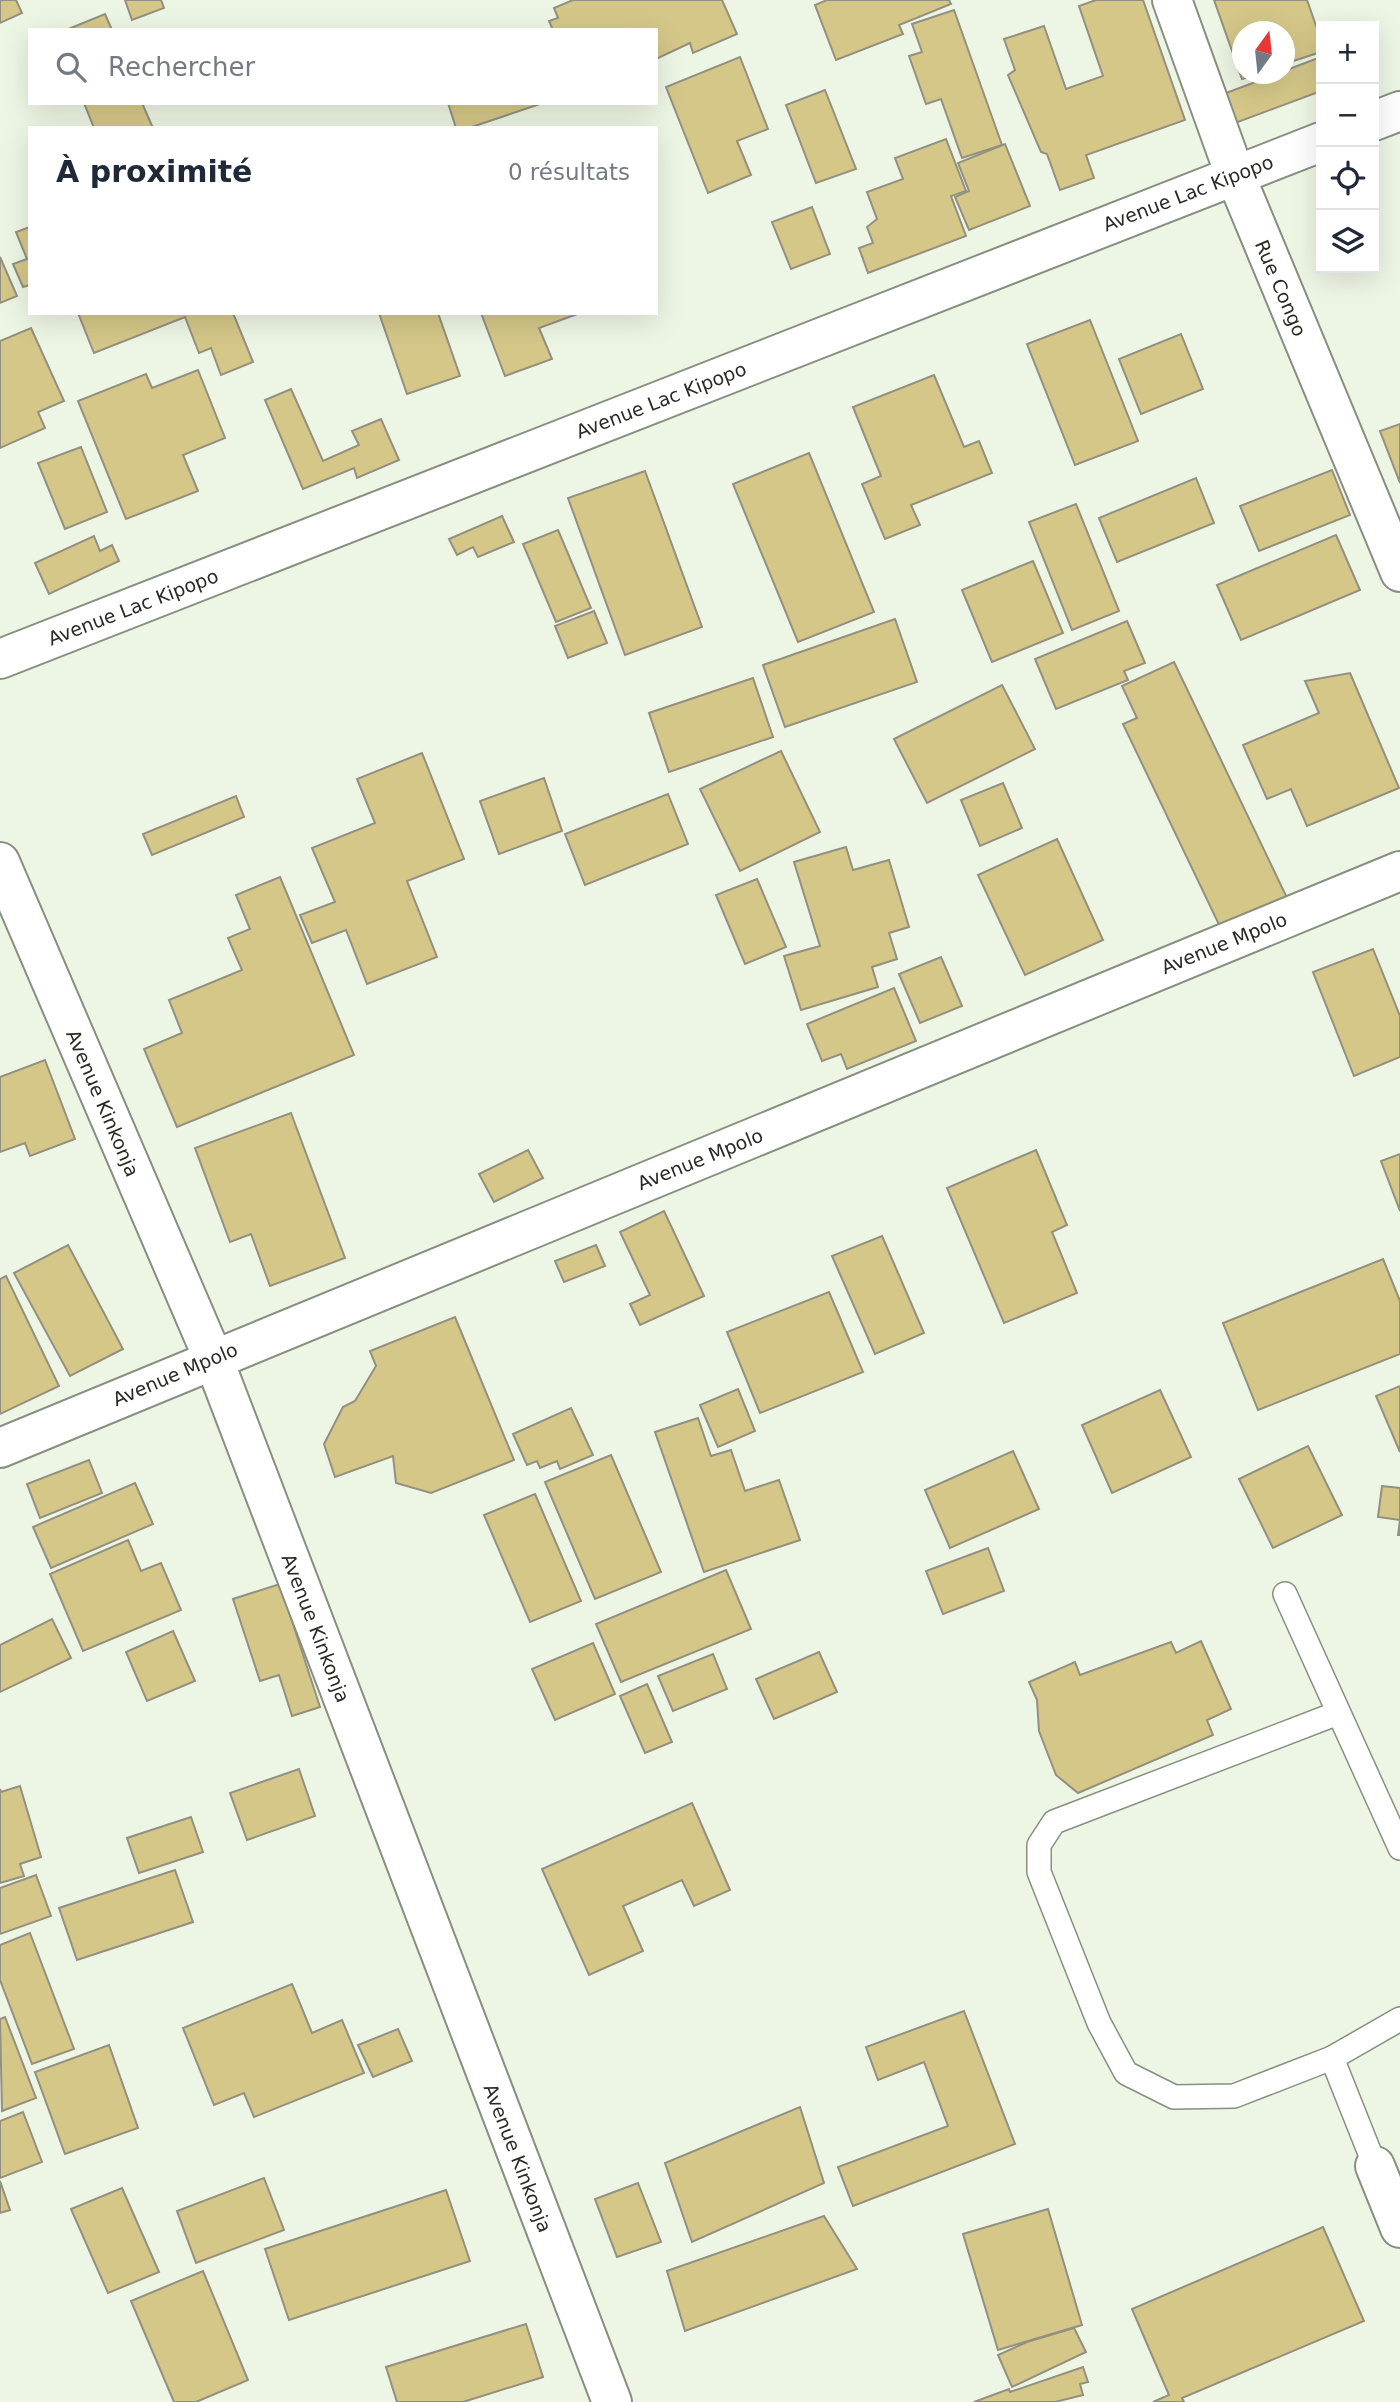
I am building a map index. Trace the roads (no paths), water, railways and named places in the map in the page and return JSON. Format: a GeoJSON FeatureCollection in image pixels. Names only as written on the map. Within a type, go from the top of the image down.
{"type":"FeatureCollection","features":[{"type":"Feature","properties":{"kind":"street","name":"Rue Congo"},"geometry":{"type":"LineString","coordinates":[[1172,0],[1234,175],[1400,572]]}},
{"type":"Feature","properties":{"kind":"street"},"geometry":{"type":"LineString","coordinates":[[1379,119],[1400,111]]}},
{"type":"Feature","properties":{"kind":"street","name":"Avenue Lac Kipopo"},"geometry":{"type":"LineString","coordinates":[[0,659],[1316,144]]}},
{"type":"Feature","properties":{"kind":"street","name":"Avenue Kinkonja"},"geometry":{"type":"LineString","coordinates":[[0,862],[213,1358],[612,2402]]}},
{"type":"Feature","properties":{"kind":"street","name":"Avenue Mpolo"},"geometry":{"type":"LineString","coordinates":[[0,1448],[1400,871]]}},
{"type":"Feature","properties":{"kind":"street"},"geometry":{"type":"LineString","coordinates":[[1375,2166],[1400,2228]]}},
{"type":"Feature","properties":{"kind":"lane"},"geometry":{"type":"LineString","coordinates":[[1285,1594],[1400,1848]]}},
{"type":"Feature","properties":{"kind":"lane"},"geometry":{"type":"LineString","coordinates":[[1338,1713],[1054,1822],[1038,1845],[1039,1872],[1099,2023],[1126,2073],[1174,2096],[1234,2096],[1332,2058],[1400,2019]]}},
{"type":"Feature","properties":{"kind":"lane"},"geometry":{"type":"LineString","coordinates":[[1332,2058],[1375,2166]]}}]}
